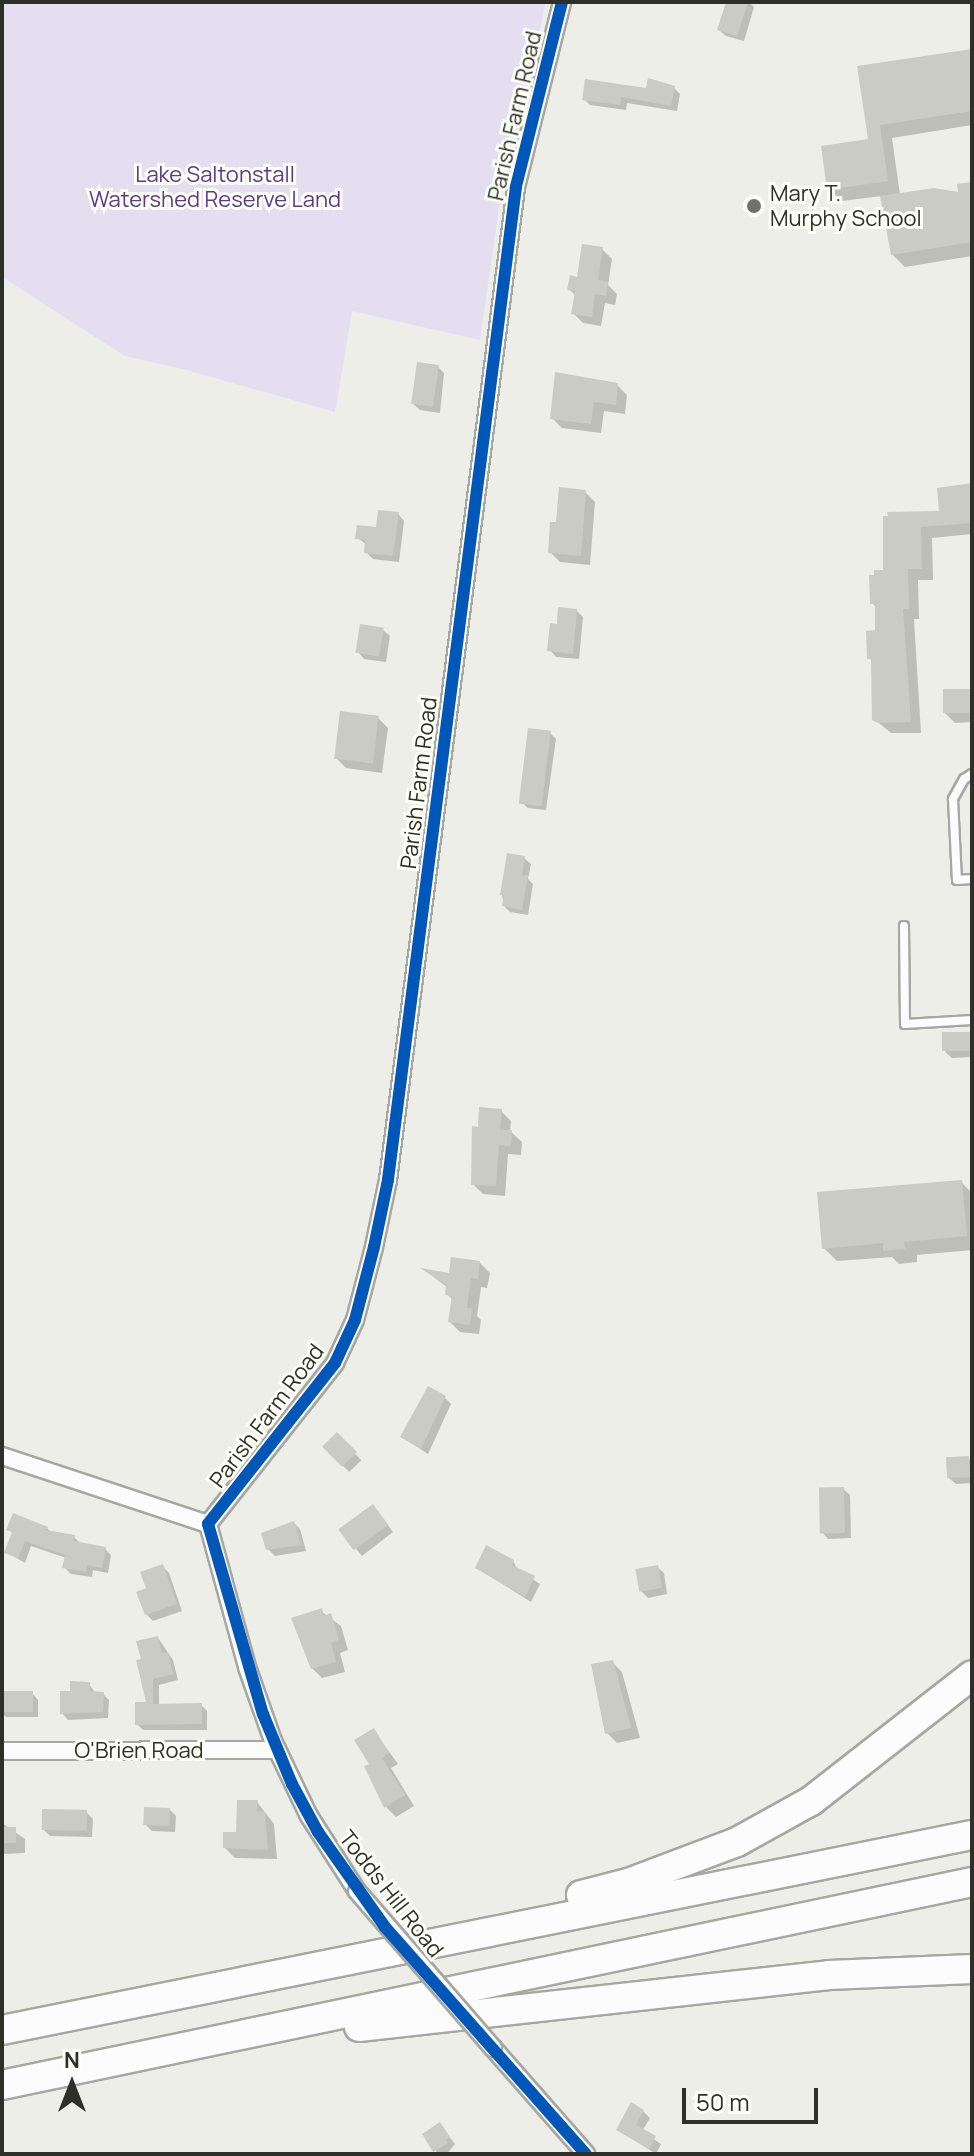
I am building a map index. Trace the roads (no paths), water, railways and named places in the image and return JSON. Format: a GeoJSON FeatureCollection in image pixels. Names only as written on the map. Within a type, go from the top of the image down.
{"type":"FeatureCollection","features":[{"type":"Feature","properties":{"kind":"highway"},"geometry":{"type":"LineString","coordinates":[[223,1985],[628,1883],[737,1842],[811,1801],[972,1675]]}},
{"type":"Feature","properties":{"kind":"highway"},"geometry":{"type":"LineString","coordinates":[[2,2030],[972,1835]]}},
{"type":"Feature","properties":{"kind":"highway"},"geometry":{"type":"LineString","coordinates":[[2,2085],[972,1882]]}},
{"type":"Feature","properties":{"kind":"highway"},"geometry":{"type":"LineString","coordinates":[[34,2078],[379,2024],[829,1975],[972,1969]]}},
{"type":"Feature","properties":{"kind":"street","name":"Parish Farm Road"},"geometry":{"type":"LineString","coordinates":[[208,1524],[335,1363],[355,1320],[374,1247],[388,1180],[516,187],[562,2]]}},
{"type":"Feature","properties":{"kind":"street"},"geometry":{"type":"LineString","coordinates":[[2,1456],[208,1524]]}},
{"type":"Feature","properties":{"kind":"street","name":"Todds Hill Road"},"geometry":{"type":"LineString","coordinates":[[208,1524],[247,1667],[277,1750],[309,1816],[357,1891],[586,2154]]}},
{"type":"Feature","properties":{"kind":"street","name":"O'Brien Road"},"geometry":{"type":"LineString","coordinates":[[2,1751],[277,1750]]}},
{"type":"Feature","properties":{"kind":"lane"},"geometry":{"type":"LineString","coordinates":[[972,774],[964,779],[953,799],[957,880],[972,879]]}},
{"type":"Feature","properties":{"kind":"lane"},"geometry":{"type":"LineString","coordinates":[[904,926],[905,1024],[972,1020]]}},
{"type":"Feature","properties":{"kind":"place","name":"Mary T. Murphy School"},"geometry":{"type":"Point","coordinates":[754,206]}},
{"type":"Feature","properties":{"kind":"park label","name":"Lake Saltonstall Watershed Reserve Land"},"geometry":{"type":"Point","coordinates":[215,186]}}]}
